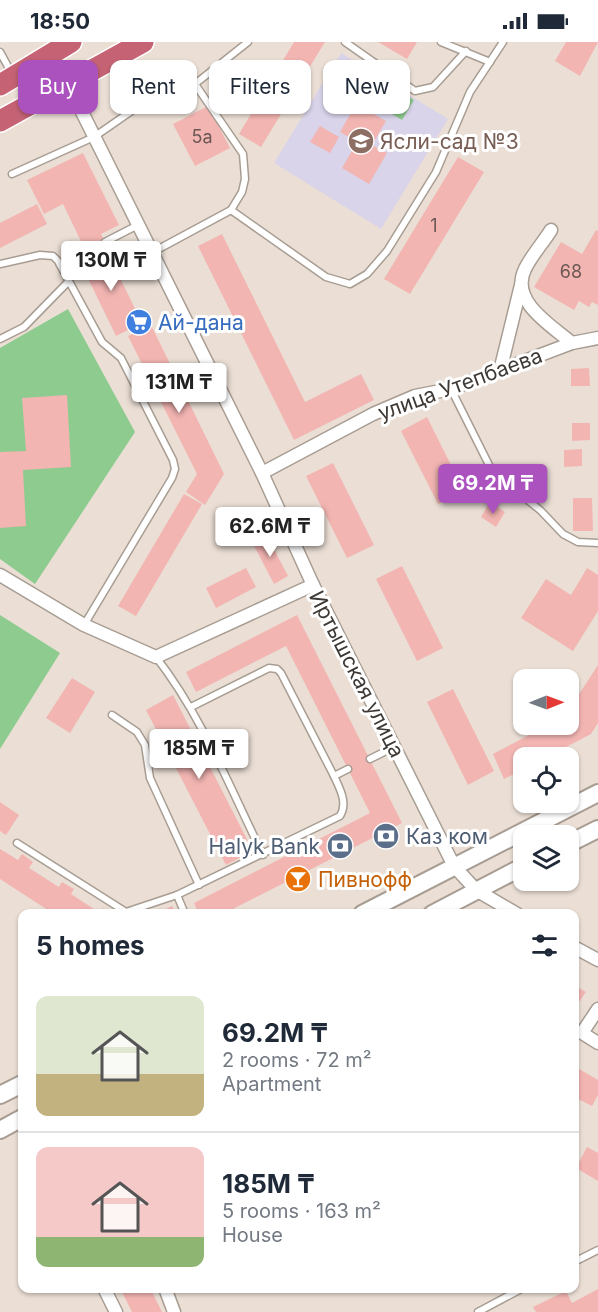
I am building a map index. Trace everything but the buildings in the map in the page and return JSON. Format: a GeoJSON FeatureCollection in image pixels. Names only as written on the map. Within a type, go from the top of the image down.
{"type":"FeatureCollection","features":[{"type":"Feature","properties":{"kind":"highway"},"geometry":{"type":"LineString","coordinates":[[7,81],[51,48],[71,42]]}},
{"type":"Feature","properties":{"kind":"highway"},"geometry":{"type":"LineString","coordinates":[[98,67],[143,42]]}},
{"type":"Feature","properties":{"kind":"highway"},"geometry":{"type":"LineString","coordinates":[[0,121],[18,111]]}},
{"type":"Feature","properties":{"kind":"main road"},"geometry":{"type":"LineString","coordinates":[[372,909],[598,793]]}},
{"type":"Feature","properties":{"kind":"main road"},"geometry":{"type":"LineString","coordinates":[[579,839],[598,830]]}},
{"type":"Feature","properties":{"kind":"main road"},"geometry":{"type":"LineString","coordinates":[[441,909],[513,872]]}},
{"type":"Feature","properties":{"kind":"main road"},"geometry":{"type":"LineString","coordinates":[[0,1095],[18,1085]]}},
{"type":"Feature","properties":{"kind":"main road"},"geometry":{"type":"LineString","coordinates":[[0,1130],[18,1124]]}},
{"type":"Feature","properties":{"kind":"street","name":"Иртышская улица"},"geometry":{"type":"LineString","coordinates":[[82,114],[262,473],[313,585],[454,866],[476,890],[508,909]]}},
{"type":"Feature","properties":{"kind":"street"},"geometry":{"type":"LineString","coordinates":[[500,371],[524,270],[551,230]]}},
{"type":"Feature","properties":{"kind":"street"},"geometry":{"type":"LineString","coordinates":[[521,284],[525,299],[532,309],[572,343]]}},
{"type":"Feature","properties":{"kind":"street","name":"улица Утепбаева"},"geometry":{"type":"LineString","coordinates":[[262,473],[373,414],[415,396],[451,389],[572,343],[598,338]]}},
{"type":"Feature","properties":{"kind":"street"},"geometry":{"type":"LineString","coordinates":[[0,575],[84,625],[156,657],[313,585]]}},
{"type":"Feature","properties":{"kind":"street"},"geometry":{"type":"LineString","coordinates":[[579,950],[598,960]]}},
{"type":"Feature","properties":{"kind":"street"},"geometry":{"type":"LineString","coordinates":[[579,1031],[598,1009]]}},
{"type":"Feature","properties":{"kind":"street"},"geometry":{"type":"LineString","coordinates":[[579,1033],[598,1043]]}},
{"type":"Feature","properties":{"kind":"street"},"geometry":{"type":"LineString","coordinates":[[106,1293],[116,1312]]}},
{"type":"Feature","properties":{"kind":"street"},"geometry":{"type":"LineString","coordinates":[[167,1293],[174,1312]]}},
{"type":"Feature","properties":{"kind":"lane"},"geometry":{"type":"LineString","coordinates":[[197,82],[248,42]]}},
{"type":"Feature","properties":{"kind":"lane"},"geometry":{"type":"LineString","coordinates":[[345,42],[415,91],[433,87],[466,51]]}},
{"type":"Feature","properties":{"kind":"lane"},"geometry":{"type":"LineString","coordinates":[[441,42],[490,62]]}},
{"type":"Feature","properties":{"kind":"lane"},"geometry":{"type":"LineString","coordinates":[[231,210],[326,277],[350,284],[367,274],[387,251],[436,172],[470,92],[503,42]]}},
{"type":"Feature","properties":{"kind":"lane"},"geometry":{"type":"LineString","coordinates":[[0,52],[7,81]]}},
{"type":"Feature","properties":{"kind":"lane"},"geometry":{"type":"LineString","coordinates":[[152,253],[231,210],[242,192],[245,179],[243,154],[197,87]]}},
{"type":"Feature","properties":{"kind":"lane"},"geometry":{"type":"LineString","coordinates":[[12,174],[94,137],[127,114]]}},
{"type":"Feature","properties":{"kind":"lane"},"geometry":{"type":"LineString","coordinates":[[105,242],[138,225]]}},
{"type":"Feature","properties":{"kind":"lane"},"geometry":{"type":"LineString","coordinates":[[60,265],[86,252]]}},
{"type":"Feature","properties":{"kind":"lane"},"geometry":{"type":"LineString","coordinates":[[0,264],[40,255],[53,256],[102,342],[121,358],[173,460],[175,469],[172,478],[84,625]]}},
{"type":"Feature","properties":{"kind":"lane"},"geometry":{"type":"LineString","coordinates":[[0,339],[24,327],[69,281]]}},
{"type":"Feature","properties":{"kind":"lane"},"geometry":{"type":"LineString","coordinates":[[451,389],[493,473],[540,510],[563,534],[578,542],[598,543]]}},
{"type":"Feature","properties":{"kind":"lane"},"geometry":{"type":"LineString","coordinates":[[156,657],[177,683],[191,707],[263,855]]}},
{"type":"Feature","properties":{"kind":"lane"},"geometry":{"type":"LineString","coordinates":[[135,909],[177,895],[263,855],[340,816],[344,810],[342,794],[277,669],[269,668],[191,707]]}},
{"type":"Feature","properties":{"kind":"lane"},"geometry":{"type":"LineString","coordinates":[[112,715],[137,732],[145,745],[150,778],[199,885]]}},
{"type":"Feature","properties":{"kind":"lane"},"geometry":{"type":"LineString","coordinates":[[370,759],[394,747]]}},
{"type":"Feature","properties":{"kind":"lane"},"geometry":{"type":"LineString","coordinates":[[333,776],[348,769]]}},
{"type":"Feature","properties":{"kind":"lane"},"geometry":{"type":"LineString","coordinates":[[17,843],[121,909]]}},
{"type":"Feature","properties":{"kind":"lane"},"geometry":{"type":"LineString","coordinates":[[177,895],[183,909]]}},
{"type":"Feature","properties":{"kind":"lane"},"geometry":{"type":"LineString","coordinates":[[579,1260],[598,1250]]}},
{"type":"Feature","properties":{"kind":"lane"},"geometry":{"type":"LineString","coordinates":[[478,1312],[514,1293]]}},
{"type":"Feature","properties":{"kind":"shaded area","name":"Ясли-сад №3"},"geometry":{"type":"Polygon","coordinates":[[[341,53],[352,60],[337,60],[341,53]]]}},
{"type":"Feature","properties":{"kind":"shaded area","name":"Ясли-сад №3"},"geometry":{"type":"Polygon","coordinates":[[[323,83],[323,114],[410,114],[410,96],[448,119],[381,229],[274,163],[304,114],[311,114],[311,102],[323,83]]]}},
{"type":"Feature","properties":{"kind":"green space"},"geometry":{"type":"Polygon","coordinates":[[[392,114],[406,114],[402,120],[392,114]]]}},
{"type":"Feature","properties":{"kind":"green space"},"geometry":{"type":"Polygon","coordinates":[[[68,309],[135,432],[35,584],[0,559],[0,348],[68,309]]]}},
{"type":"Feature","properties":{"kind":"green space"},"geometry":{"type":"Polygon","coordinates":[[[0,615],[60,653],[0,749],[0,615]]]}},
{"type":"Feature","properties":{"kind":"place","name":"Ясли-сад №3"},"geometry":{"type":"Point","coordinates":[361,141]}},
{"type":"Feature","properties":{"kind":"place","name":"Ай-дана"},"geometry":{"type":"Point","coordinates":[139,322]}},
{"type":"Feature","properties":{"kind":"place","name":"Каз ком"},"geometry":{"type":"Point","coordinates":[386,836]}},
{"type":"Feature","properties":{"kind":"place","name":"Halyk Bank"},"geometry":{"type":"Point","coordinates":[340,846]}},
{"type":"Feature","properties":{"kind":"place","name":"Пивнофф"},"geometry":{"type":"Point","coordinates":[298,879]}}]}
